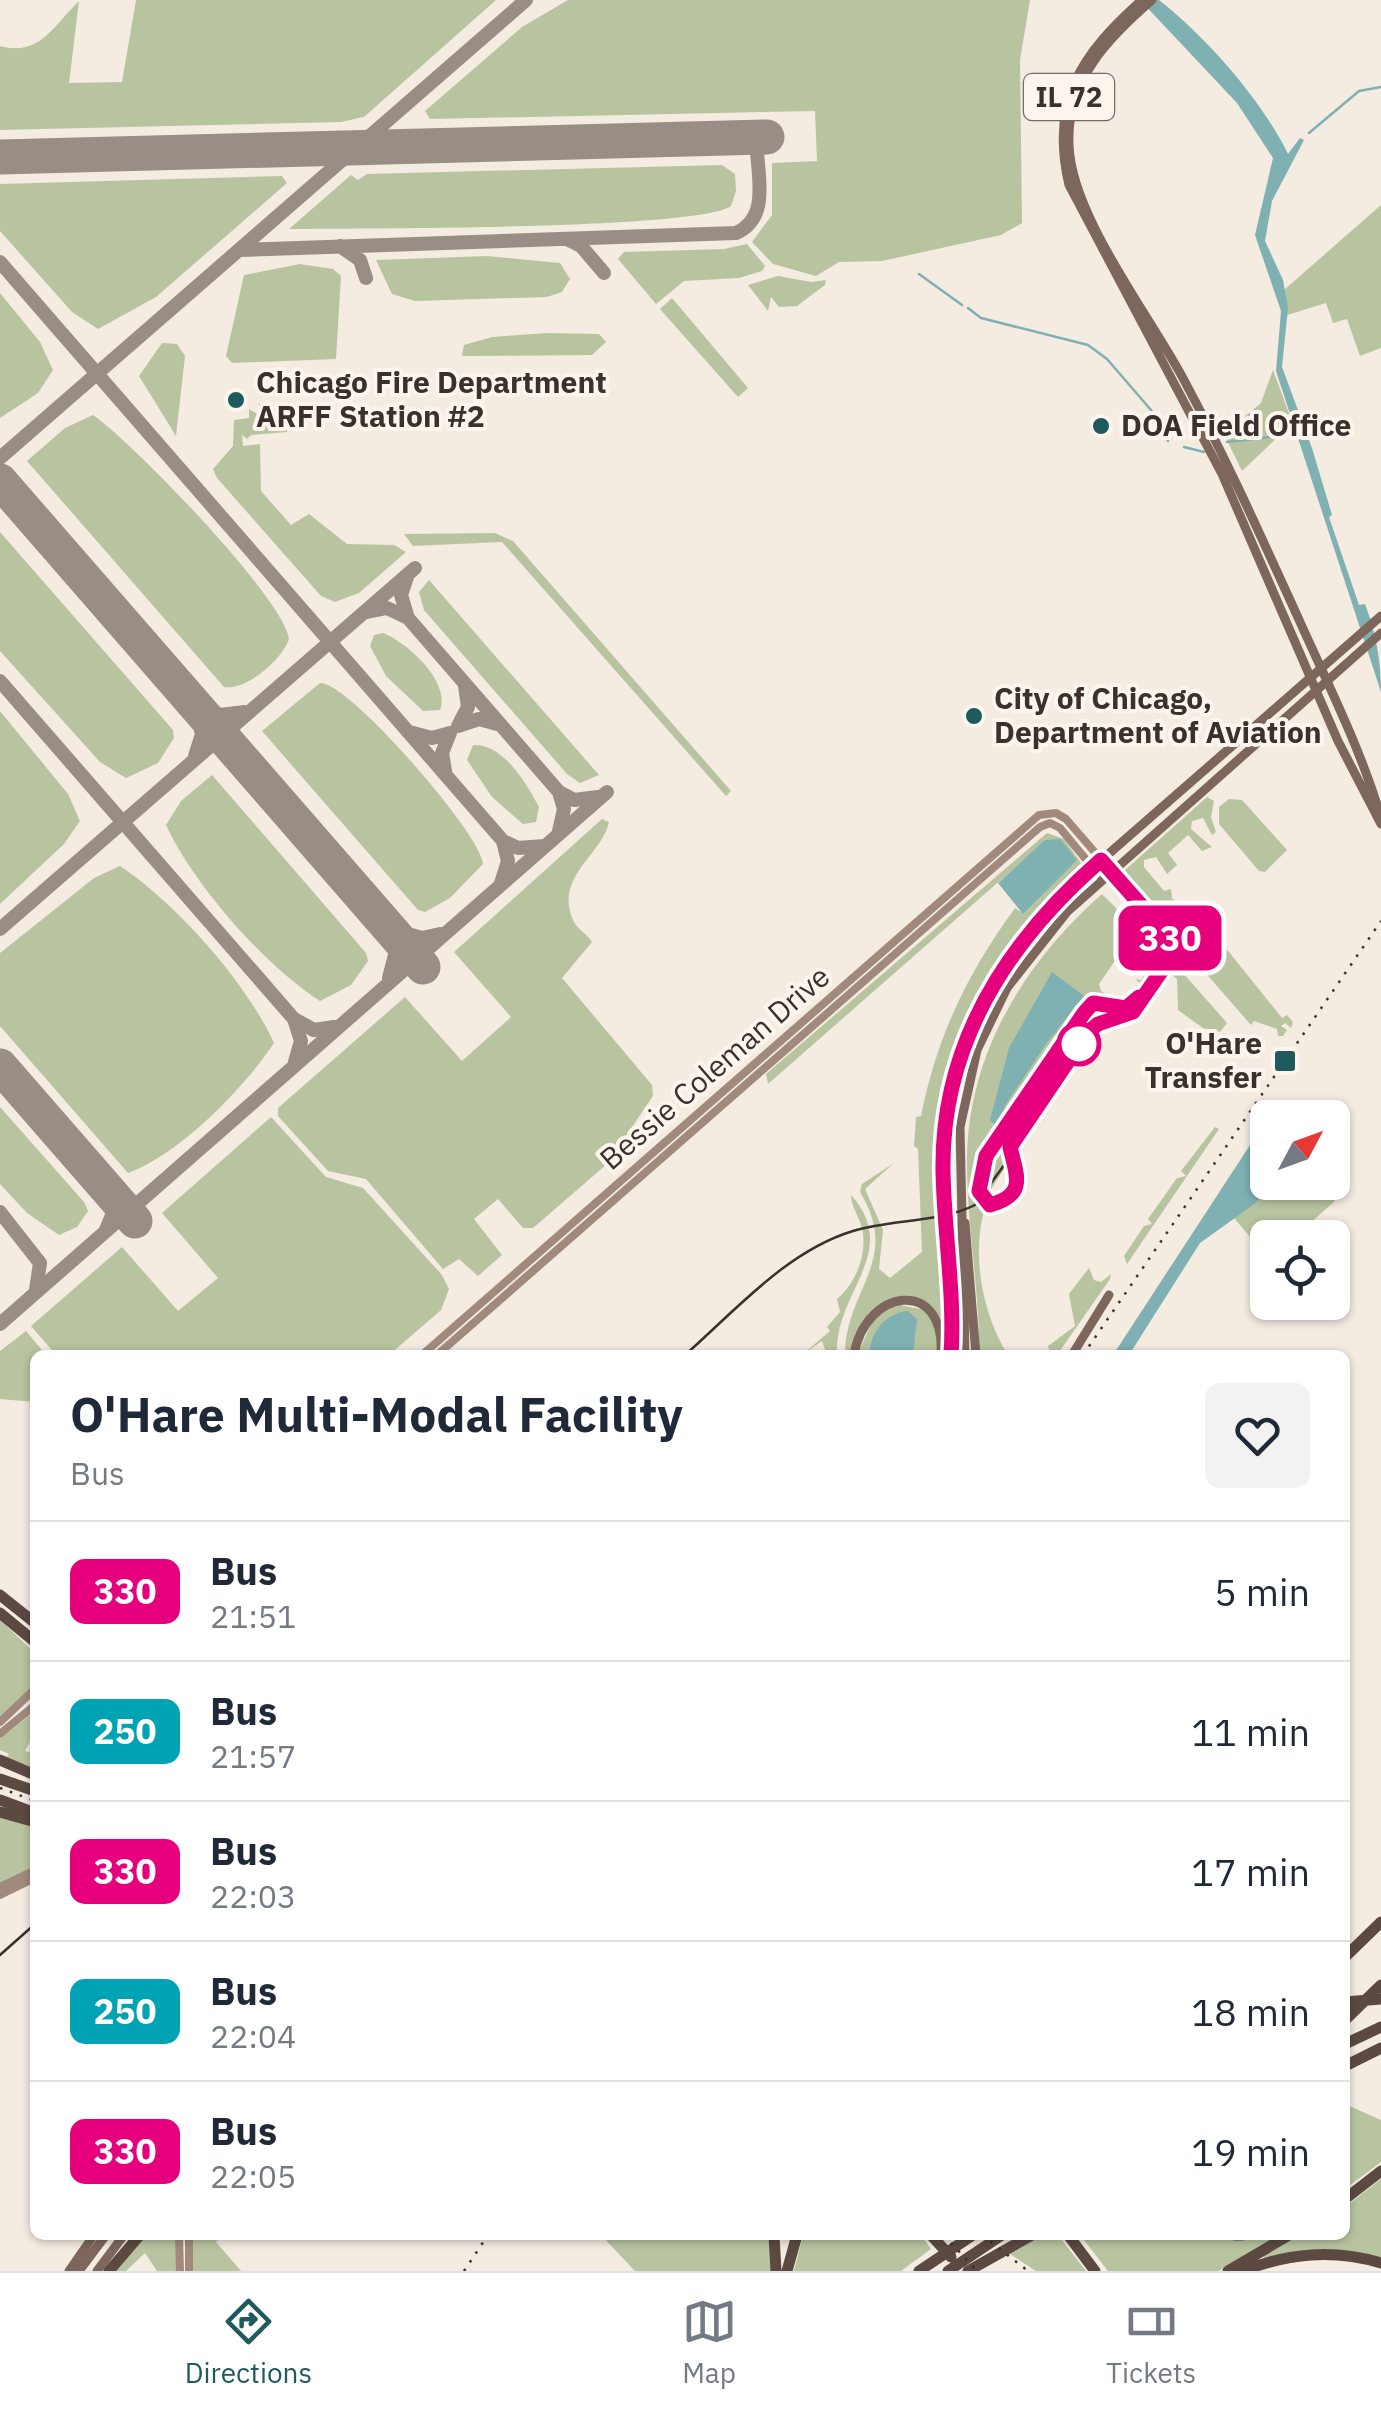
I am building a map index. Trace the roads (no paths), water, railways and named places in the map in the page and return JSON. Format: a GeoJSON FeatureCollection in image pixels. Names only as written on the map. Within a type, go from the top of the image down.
{"type":"FeatureCollection","features":[{"type":"Feature","properties":{"kind":"highway"},"geometry":{"type":"LineString","coordinates":[[0,1596],[30,1620]]}},
{"type":"Feature","properties":{"kind":"highway"},"geometry":{"type":"LineString","coordinates":[[0,1613],[30,1638]]}},
{"type":"Feature","properties":{"kind":"highway"},"geometry":{"type":"LineString","coordinates":[[0,1760],[30,1772]]}},
{"type":"Feature","properties":{"kind":"highway"},"geometry":{"type":"LineString","coordinates":[[0,1779],[30,1790]]}},
{"type":"Feature","properties":{"kind":"highway"},"geometry":{"type":"LineString","coordinates":[[0,1800],[30,1811]]}},
{"type":"Feature","properties":{"kind":"highway"},"geometry":{"type":"LineString","coordinates":[[0,1812],[30,1821]]}},
{"type":"Feature","properties":{"kind":"highway"},"geometry":{"type":"LineString","coordinates":[[1350,1952],[1381,1922]]}},
{"type":"Feature","properties":{"kind":"highway"},"geometry":{"type":"LineString","coordinates":[[1350,2015],[1381,1985]]}},
{"type":"Feature","properties":{"kind":"highway"},"geometry":{"type":"LineString","coordinates":[[1350,2002],[1381,1999]]}},
{"type":"Feature","properties":{"kind":"highway"},"geometry":{"type":"LineString","coordinates":[[1350,2042],[1381,2027]]}},
{"type":"Feature","properties":{"kind":"highway"},"geometry":{"type":"LineString","coordinates":[[1350,2064],[1381,2048]]}},
{"type":"Feature","properties":{"kind":"highway"},"geometry":{"type":"LineString","coordinates":[[1350,2195],[1381,2171]]}},
{"type":"Feature","properties":{"kind":"highway"},"geometry":{"type":"LineString","coordinates":[[109,2271],[136,2240]]}},
{"type":"Feature","properties":{"kind":"highway"},"geometry":{"type":"LineString","coordinates":[[774,2240],[776,2271]]}},
{"type":"Feature","properties":{"kind":"highway"},"geometry":{"type":"LineString","coordinates":[[787,2271],[796,2240]]}},
{"type":"Feature","properties":{"kind":"highway"},"geometry":{"type":"LineString","coordinates":[[935,2240],[966,2271],[1023,2240]]}},
{"type":"Feature","properties":{"kind":"highway"},"geometry":{"type":"LineString","coordinates":[[919,2271],[966,2240]]}},
{"type":"Feature","properties":{"kind":"highway"},"geometry":{"type":"LineString","coordinates":[[948,2271],[994,2240]]}},
{"type":"Feature","properties":{"kind":"highway"},"geometry":{"type":"LineString","coordinates":[[1072,2240],[1096,2271]]}},
{"type":"Feature","properties":{"kind":"highway"},"geometry":{"type":"LineString","coordinates":[[1228,2271],[1281,2240]]}},
{"type":"Feature","properties":{"kind":"highway"},"geometry":{"type":"LineString","coordinates":[[1243,2271],[1271,2260],[1322,2254],[1381,2264]]}},
{"type":"Feature","properties":{"kind":"main road","name":"IL 72"},"geometry":{"type":"LineString","coordinates":[[1145,2],[1099,50],[1073,106],[1070,163],[1086,217],[1206,442],[1310,676],[1381,821]]}},
{"type":"Feature","properties":{"kind":"main road","name":"IL 72"},"geometry":{"type":"LineString","coordinates":[[1086,217],[1186,383],[1327,681],[1381,821]]}},
{"type":"Feature","properties":{"kind":"main road"},"geometry":{"type":"LineString","coordinates":[[951,1350],[943,1156],[946,1115],[959,1060],[981,1004],[1003,964],[1042,914],[1097,863],[1381,616]]}},
{"type":"Feature","properties":{"kind":"main road"},"geometry":{"type":"LineString","coordinates":[[965,1350],[958,1147],[964,1101],[986,1029],[1033,950],[1107,876],[1378,635]]}},
{"type":"Feature","properties":{"kind":"main road"},"geometry":{"type":"LineString","coordinates":[[960,1208],[967,1227],[976,1350]]}},
{"type":"Feature","properties":{"kind":"main road"},"geometry":{"type":"LineString","coordinates":[[1075,1350],[1109,1295]]}},
{"type":"Feature","properties":{"kind":"main road"},"geometry":{"type":"LineString","coordinates":[[856,1350],[869,1318],[886,1304],[905,1299],[924,1305],[937,1320],[940,1350]]}},
{"type":"Feature","properties":{"kind":"main road"},"geometry":{"type":"LineString","coordinates":[[69,2271],[91,2240]]}},
{"type":"Feature","properties":{"kind":"main road"},"geometry":{"type":"LineString","coordinates":[[79,2271],[102,2240]]}},
{"type":"Feature","properties":{"kind":"main road"},"geometry":{"type":"LineString","coordinates":[[96,2271],[120,2240]]}},
{"type":"Feature","properties":{"kind":"street","name":"Bessie Coleman Drive"},"geometry":{"type":"LineString","coordinates":[[428,1350],[1039,815],[1056,813],[1066,819],[1097,863]]}},
{"type":"Feature","properties":{"kind":"street","name":"Bessie Coleman Drive"},"geometry":{"type":"LineString","coordinates":[[443,1350],[1050,823],[1097,863]]}},
{"type":"Feature","properties":{"kind":"street"},"geometry":{"type":"LineString","coordinates":[[1097,863],[1107,876]]}},
{"type":"Feature","properties":{"kind":"street"},"geometry":{"type":"LineString","coordinates":[[960,882],[968,891]]}},
{"type":"Feature","properties":{"kind":"street"},"geometry":{"type":"LineString","coordinates":[[0,1722],[30,1695]]}},
{"type":"Feature","properties":{"kind":"street"},"geometry":{"type":"LineString","coordinates":[[0,1734],[30,1709]]}},
{"type":"Feature","properties":{"kind":"street"},"geometry":{"type":"LineString","coordinates":[[0,1887],[30,1872]]}},
{"type":"Feature","properties":{"kind":"street"},"geometry":{"type":"LineString","coordinates":[[0,1895],[30,1880]]}},
{"type":"Feature","properties":{"kind":"street"},"geometry":{"type":"LineString","coordinates":[[180,2240],[180,2271]]}},
{"type":"Feature","properties":{"kind":"street"},"geometry":{"type":"LineString","coordinates":[[189,2240],[189,2271]]}},
{"type":"Feature","properties":{"kind":"water"},"geometry":{"type":"Polygon","coordinates":[[[1140,0],[1159,0],[1196,32],[1248,91],[1288,154],[1300,138],[1304,140],[1272,201],[1265,241],[1283,280],[1288,308],[1282,367],[1312,448],[1332,515],[1329,517],[1359,605],[1365,604],[1372,626],[1381,692],[1276,371],[1281,311],[1255,235],[1273,158],[1237,103],[1140,0]]]}},
{"type":"Feature","properties":{"kind":"water"},"geometry":{"type":"Polygon","coordinates":[[[1060,839],[1077,860],[1023,914],[998,883],[1045,840],[1060,839]]]}},
{"type":"Feature","properties":{"kind":"water"},"geometry":{"type":"Polygon","coordinates":[[[1052,972],[1084,996],[1006,1104],[997,1127],[990,1120],[1009,1048],[1052,972]]]}},
{"type":"Feature","properties":{"kind":"water"},"geometry":{"type":"Polygon","coordinates":[[[1250,1145],[1250,1200],[1258,1200],[1200,1243],[1132,1350],[1116,1350],[1250,1145]]]}},
{"type":"Feature","properties":{"kind":"water"},"geometry":{"type":"Polygon","coordinates":[[[908,1311],[917,1319],[914,1350],[870,1350],[880,1326],[908,1311]]]}},
{"type":"Feature","properties":{"kind":"waterway"},"geometry":{"type":"LineString","coordinates":[[1309,133],[1359,91],[1381,87]]}},
{"type":"Feature","properties":{"kind":"waterway"},"geometry":{"type":"LineString","coordinates":[[919,274],[962,305]]}},
{"type":"Feature","properties":{"kind":"waterway"},"geometry":{"type":"LineString","coordinates":[[968,308],[981,318],[1088,345],[1107,359],[1151,410],[1168,441]]}},
{"type":"Feature","properties":{"kind":"waterway"},"geometry":{"type":"LineString","coordinates":[[1227,442],[1270,437],[1297,425]]}},
{"type":"Feature","properties":{"kind":"waterway"},"geometry":{"type":"LineString","coordinates":[[1184,447],[1204,452]]}},
{"type":"Feature","properties":{"kind":"tram line"},"geometry":{"type":"LineString","coordinates":[[690,1350],[784,1267],[829,1240],[868,1227],[946,1215],[975,1205],[1032,1127]]}},
{"type":"Feature","properties":{"kind":"tram line"},"geometry":{"type":"LineString","coordinates":[[0,1955],[30,1928]]}},
{"type":"Feature","properties":{"kind":"railway"},"geometry":{"type":"LineString","coordinates":[[1086,1350],[1381,921]]}},
{"type":"Feature","properties":{"kind":"railway"},"geometry":{"type":"LineString","coordinates":[[0,1788],[30,1799]]}},
{"type":"Feature","properties":{"kind":"railway"},"geometry":{"type":"LineString","coordinates":[[464,2271],[485,2240]]}},
{"type":"Feature","properties":{"kind":"railway"},"geometry":{"type":"LineString","coordinates":[[949,2240],[977,2271]]}},
{"type":"Feature","properties":{"kind":"railway"},"geometry":{"type":"LineString","coordinates":[[988,2240],[1028,2271]]}},
{"type":"Feature","properties":{"kind":"place","name":"Chicago Fire Department ARFF Station #2"},"geometry":{"type":"Point","coordinates":[236,400]}},
{"type":"Feature","properties":{"kind":"place","name":"DOA Field Office"},"geometry":{"type":"Point","coordinates":[1101,426]}},
{"type":"Feature","properties":{"kind":"place","name":"City of Chicago, Department of Aviation"},"geometry":{"type":"Point","coordinates":[974,716]}},
{"type":"Feature","properties":{"kind":"place","name":"O'Hare Transfer"},"geometry":{"type":"Point","coordinates":[1285,1061]}}]}
